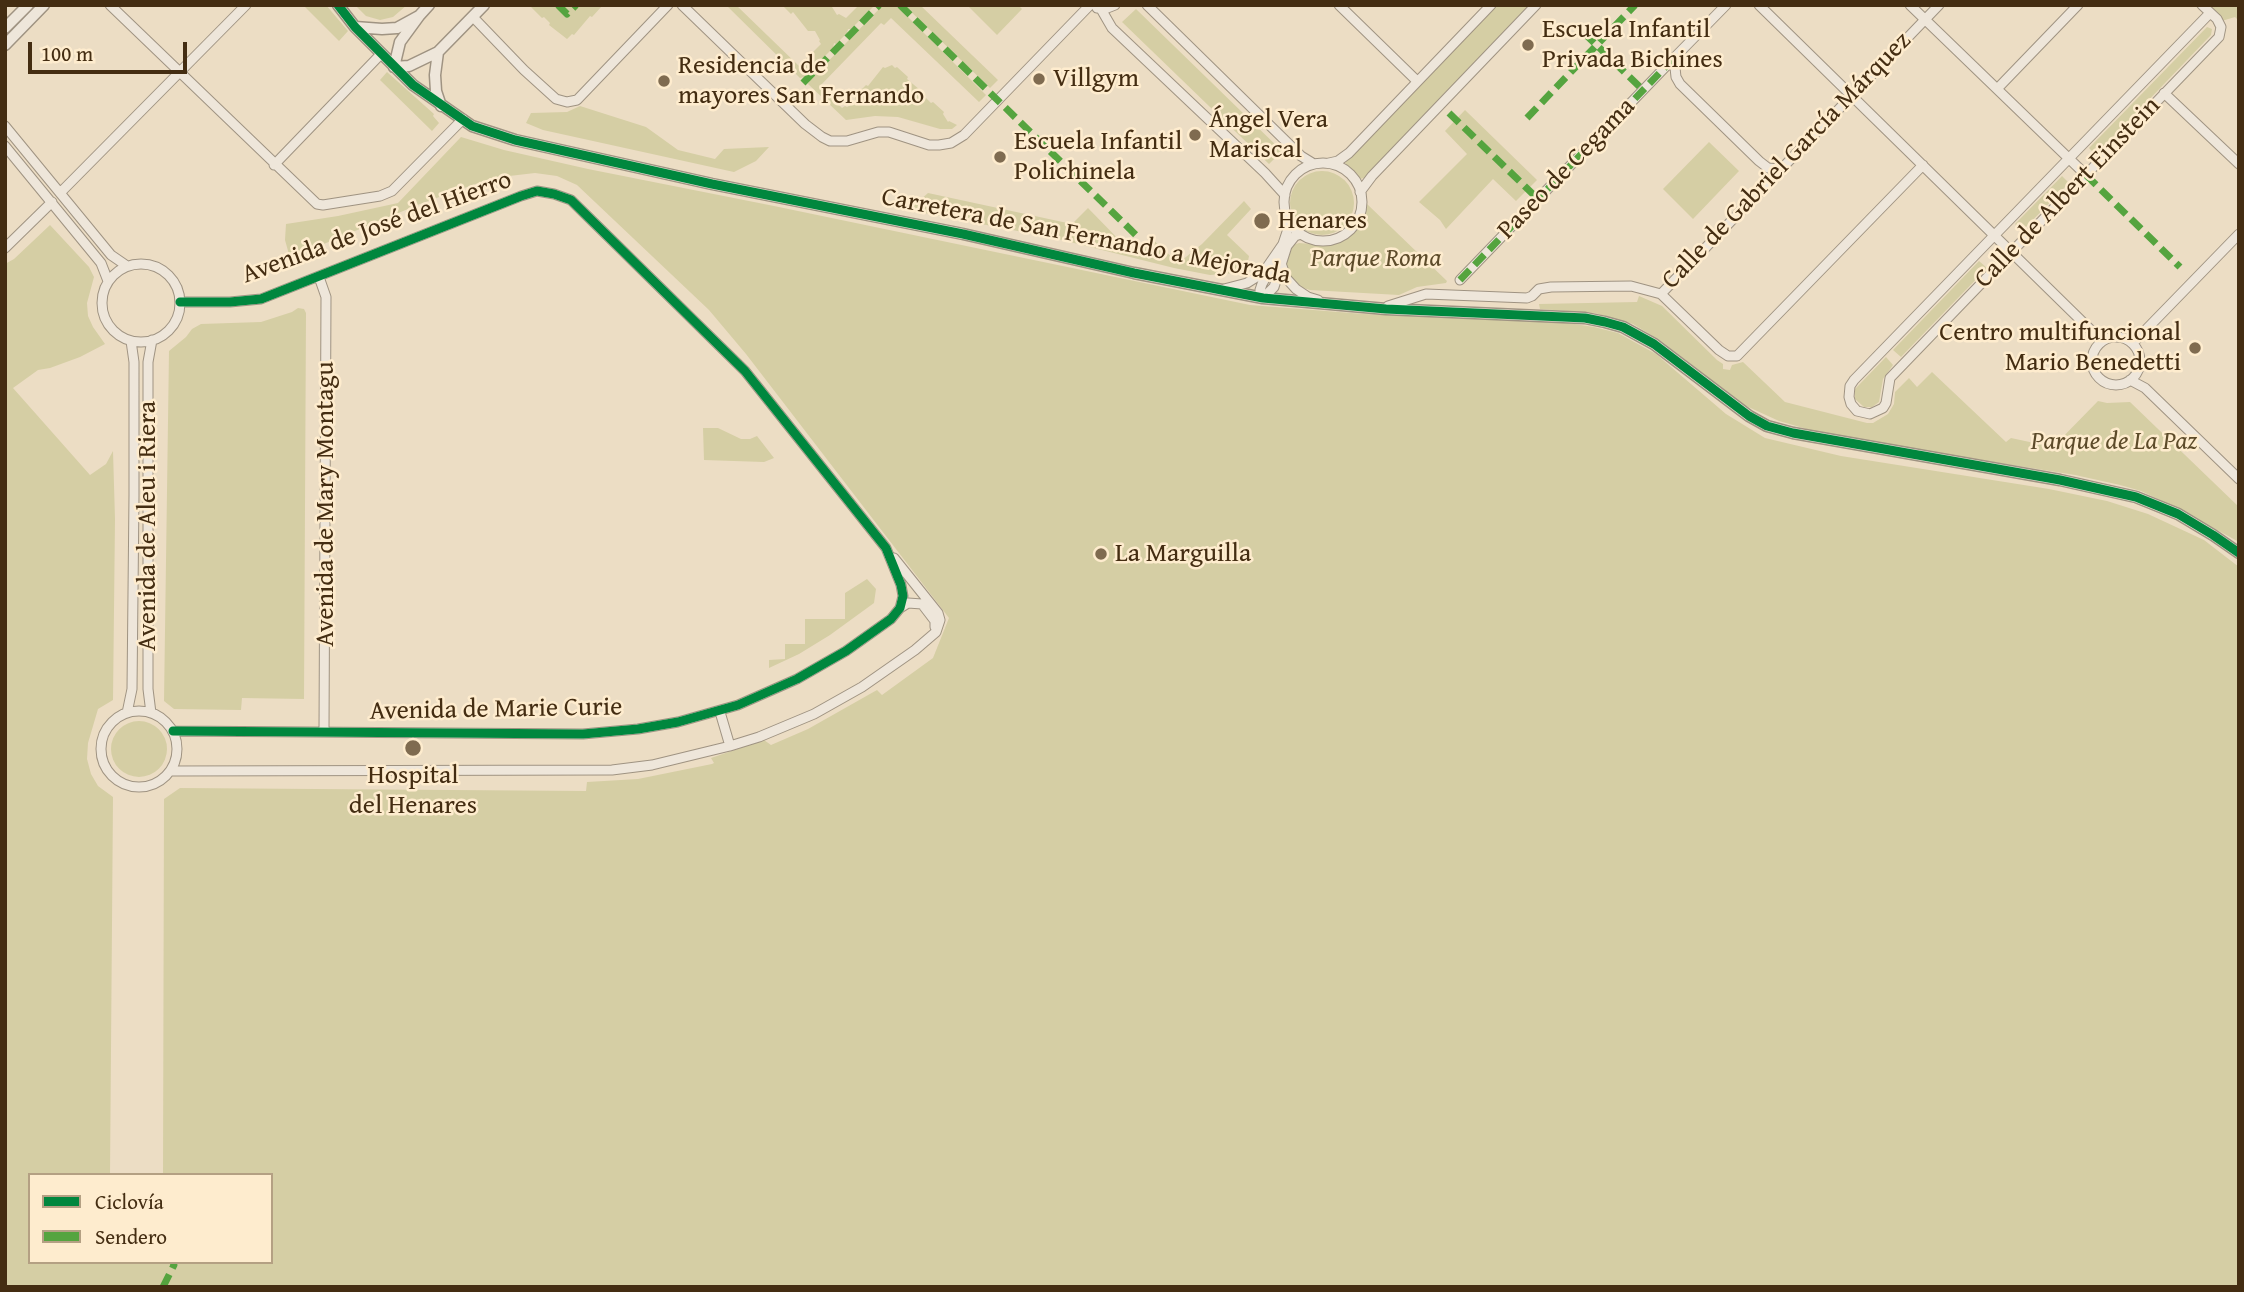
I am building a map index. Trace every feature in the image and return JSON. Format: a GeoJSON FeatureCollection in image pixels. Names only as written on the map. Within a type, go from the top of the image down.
{"type":"FeatureCollection","features":[{"type":"Feature","properties":{"kind":"street"},"geometry":{"type":"LineString","coordinates":[[5,28],[28,5]]}},
{"type":"Feature","properties":{"kind":"street"},"geometry":{"type":"LineString","coordinates":[[5,46],[44,5]]}},
{"type":"Feature","properties":{"kind":"street"},"geometry":{"type":"LineString","coordinates":[[110,5],[317,204],[391,191],[463,119]]}},
{"type":"Feature","properties":{"kind":"street"},"geometry":{"type":"LineString","coordinates":[[60,193],[247,5]]}},
{"type":"Feature","properties":{"kind":"street","name":"Carretera de San Fernando a Mejorada"},"geometry":{"type":"LineString","coordinates":[[338,5],[355,27],[413,85],[441,106],[480,129],[515,140],[1262,298],[1379,308],[1585,318],[1605,322],[1623,327],[1654,344],[1749,416],[1767,426],[1793,433],[2107,489],[2178,514],[2239,553]]}},
{"type":"Feature","properties":{"kind":"street"},"geometry":{"type":"LineString","coordinates":[[429,5],[400,42],[394,66],[409,66],[438,52],[484,5]]}},
{"type":"Feature","properties":{"kind":"street"},"geometry":{"type":"LineString","coordinates":[[473,17],[556,99],[567,102],[577,100],[667,5]]}},
{"type":"Feature","properties":{"kind":"street"},"geometry":{"type":"LineString","coordinates":[[682,5],[810,128],[831,141],[847,141],[878,132],[889,132],[929,145],[944,145],[964,135],[1095,6]]}},
{"type":"Feature","properties":{"kind":"street"},"geometry":{"type":"LineString","coordinates":[[1095,6],[1109,9],[1115,5]]}},
{"type":"Feature","properties":{"kind":"street"},"geometry":{"type":"LineString","coordinates":[[1147,5],[1301,156],[1314,164]]}},
{"type":"Feature","properties":{"kind":"street"},"geometry":{"type":"LineString","coordinates":[[1339,5],[1417,81]]}},
{"type":"Feature","properties":{"kind":"street"},"geometry":{"type":"LineString","coordinates":[[1328,164],[1351,175],[1360,192],[1362,203],[1360,214],[1346,233],[1323,240],[1301,234],[1288,219],[1284,207],[1288,184],[1295,175],[1314,164],[1338,161],[1349,153],[1491,5]]}},
{"type":"Feature","properties":{"kind":"street"},"geometry":{"type":"LineString","coordinates":[[1360,192],[1536,5]]}},
{"type":"Feature","properties":{"kind":"street","name":"Paseo de Cegama"},"geometry":{"type":"LineString","coordinates":[[1460,280],[1726,5]]}},
{"type":"Feature","properties":{"kind":"street"},"geometry":{"type":"LineString","coordinates":[[1759,5],[2102,341]]}},
{"type":"Feature","properties":{"kind":"street"},"geometry":{"type":"LineString","coordinates":[[1910,5],[2086,175]]}},
{"type":"Feature","properties":{"kind":"street","name":"Calle de Gabriel García Márquez"},"geometry":{"type":"LineString","coordinates":[[1379,308],[1426,294],[1527,298],[1539,289],[1550,287],[1630,286],[1661,294],[1939,5]]}},
{"type":"Feature","properties":{"kind":"street"},"geometry":{"type":"LineString","coordinates":[[1997,89],[2078,5]]}},
{"type":"Feature","properties":{"kind":"street"},"geometry":{"type":"LineString","coordinates":[[2202,5],[2210,13]]}},
{"type":"Feature","properties":{"kind":"street"},"geometry":{"type":"LineString","coordinates":[[1095,6],[1112,28],[1285,195]]}},
{"type":"Feature","properties":{"kind":"street","name":"Calle de Albert Einstein"},"geometry":{"type":"LineString","coordinates":[[2210,13],[2221,27],[2219,37],[2164,93],[1889,378],[1883,408],[1864,414],[1853,407],[1849,393],[1854,380],[2210,13]]}},
{"type":"Feature","properties":{"kind":"street"},"geometry":{"type":"LineString","coordinates":[[355,27],[397,28],[419,16]]}},
{"type":"Feature","properties":{"kind":"street"},"geometry":{"type":"LineString","coordinates":[[438,52],[435,75],[441,106]]}},
{"type":"Feature","properties":{"kind":"street"},"geometry":{"type":"LineString","coordinates":[[274,165],[381,54]]}},
{"type":"Feature","properties":{"kind":"street"},"geometry":{"type":"LineString","coordinates":[[1674,58],[1676,77],[1680,84],[1759,161],[1768,168],[1780,169]]}},
{"type":"Feature","properties":{"kind":"street"},"geometry":{"type":"LineString","coordinates":[[2164,93],[2239,164]]}},
{"type":"Feature","properties":{"kind":"street"},"geometry":{"type":"LineString","coordinates":[[5,126],[111,255],[127,266]]}},
{"type":"Feature","properties":{"kind":"street"},"geometry":{"type":"LineString","coordinates":[[5,146],[101,263],[108,281]]}},
{"type":"Feature","properties":{"kind":"street"},"geometry":{"type":"LineString","coordinates":[[1661,294],[1719,350],[1727,356],[1737,356],[1923,165]]}},
{"type":"Feature","properties":{"kind":"street","name":"Avenida de José del Hierro"},"geometry":{"type":"LineString","coordinates":[[180,302],[261,299],[521,196],[537,191],[571,200],[745,371],[888,552]]}},
{"type":"Feature","properties":{"kind":"street"},"geometry":{"type":"LineString","coordinates":[[5,248],[51,202]]}},
{"type":"Feature","properties":{"kind":"street"},"geometry":{"type":"LineString","coordinates":[[1220,290],[1256,279],[1263,274],[1279,257],[1288,219]]}},
{"type":"Feature","properties":{"kind":"street"},"geometry":{"type":"LineString","coordinates":[[1262,298],[1262,284],[1290,242],[1301,234]]}},
{"type":"Feature","properties":{"kind":"street"},"geometry":{"type":"LineString","coordinates":[[2133,344],[2239,234]]}},
{"type":"Feature","properties":{"kind":"street"},"geometry":{"type":"LineString","coordinates":[[1279,257],[1286,278],[1296,289],[1308,297],[1333,304]]}},
{"type":"Feature","properties":{"kind":"street"},"geometry":{"type":"LineString","coordinates":[[150,264],[163,270],[177,287],[180,302],[177,318],[167,332],[152,340],[131,341],[117,334],[104,317],[102,298],[108,281],[127,266],[150,264]]}},
{"type":"Feature","properties":{"kind":"street","name":"Avenida de Mary Montagu"},"geometry":{"type":"LineString","coordinates":[[319,277],[326,297],[324,732]]}},
{"type":"Feature","properties":{"kind":"street"},"geometry":{"type":"LineString","coordinates":[[2118,337],[2133,344],[2140,359],[2134,376],[2121,384],[2113,384],[2105,382],[2096,374],[2093,353],[2102,341],[2118,337]]}},
{"type":"Feature","properties":{"kind":"street","name":"Avenida de Aleu i Riera"},"geometry":{"type":"LineString","coordinates":[[151,713],[148,689],[148,362],[152,340]]}},
{"type":"Feature","properties":{"kind":"street","name":"Avenida de Aleu i Riera"},"geometry":{"type":"LineString","coordinates":[[127,713],[132,690],[134,527],[134,362],[131,341]]}},
{"type":"Feature","properties":{"kind":"street"},"geometry":{"type":"LineString","coordinates":[[2134,376],[2239,479]]}},
{"type":"Feature","properties":{"kind":"street","name":"Carretera de San Fernando a Mejorada"},"geometry":{"type":"LineString","coordinates":[[2213,535],[2239,547]]}},
{"type":"Feature","properties":{"kind":"street"},"geometry":{"type":"LineString","coordinates":[[888,552],[901,586],[903,596],[900,608]]}},
{"type":"Feature","properties":{"kind":"street"},"geometry":{"type":"LineString","coordinates":[[171,771],[612,770],[652,765],[730,746],[788,726],[826,707],[862,687],[936,632],[940,620],[938,613],[888,552]]}},
{"type":"Feature","properties":{"kind":"street"},"geometry":{"type":"LineString","coordinates":[[900,608],[908,603],[922,604],[935,621],[936,632]]}},
{"type":"Feature","properties":{"kind":"street","name":"Avenida de Marie Curie"},"geometry":{"type":"LineString","coordinates":[[173,731],[583,734],[638,729],[720,712],[797,680],[846,651],[891,619],[900,608]]}},
{"type":"Feature","properties":{"kind":"street"},"geometry":{"type":"LineString","coordinates":[[135,711],[151,713],[168,723],[178,751],[171,771],[163,780],[151,786],[128,786],[110,775],[104,766],[101,744],[110,725],[118,718],[135,711]]}},
{"type":"Feature","properties":{"kind":"street"},"geometry":{"type":"LineString","coordinates":[[720,712],[730,746]]}},
{"type":"Feature","properties":{"kind":"green space"},"geometry":{"type":"Polygon","coordinates":[[[303,5],[326,5],[348,31],[339,41],[303,5]]]}},
{"type":"Feature","properties":{"kind":"green space"},"geometry":{"type":"Polygon","coordinates":[[[355,5],[407,5],[393,17],[380,20],[366,16],[355,5]]]}},
{"type":"Feature","properties":{"kind":"green space"},"geometry":{"type":"Polygon","coordinates":[[[532,5],[602,6],[567,39],[549,25],[532,5]]]}},
{"type":"Feature","properties":{"kind":"green space"},"geometry":{"type":"Polygon","coordinates":[[[726,5],[736,5],[799,66],[821,44],[820,40],[815,31],[808,31],[793,12],[791,14],[782,5],[833,5],[837,15],[846,18],[859,5],[875,5],[800,78],[726,5]]]}},
{"type":"Feature","properties":{"kind":"green space"},"geometry":{"type":"Polygon","coordinates":[[[883,5],[896,5],[986,95],[979,102],[891,18],[884,25],[881,23],[820,86],[842,108],[847,107],[855,103],[855,96],[868,86],[883,67],[892,65],[944,112],[948,122],[957,125],[952,129],[940,129],[898,117],[875,116],[846,120],[808,84],[883,5]]]}},
{"type":"Feature","properties":{"kind":"green space"},"geometry":{"type":"Polygon","coordinates":[[[904,5],[920,5],[998,80],[990,88],[904,5]]]}},
{"type":"Feature","properties":{"kind":"green space"},"geometry":{"type":"Polygon","coordinates":[[[967,5],[1018,5],[1022,9],[997,35],[967,5]]]}},
{"type":"Feature","properties":{"kind":"green space"},"geometry":{"type":"Polygon","coordinates":[[[1496,5],[1531,5],[1364,178],[1360,179],[1345,161],[1496,5]]]}},
{"type":"Feature","properties":{"kind":"green space"},"geometry":{"type":"Polygon","coordinates":[[[2194,5],[2239,5],[2239,21],[2235,17],[2215,23],[2194,5]]]}},
{"type":"Feature","properties":{"kind":"green space"},"geometry":{"type":"Polygon","coordinates":[[[1136,9],[1282,151],[1269,164],[1122,22],[1136,9]]]}},
{"type":"Feature","properties":{"kind":"green space"},"geometry":{"type":"Polygon","coordinates":[[[2207,27],[2212,29],[2211,35],[2096,155],[2089,148],[2207,27]]]}},
{"type":"Feature","properties":{"kind":"green space"},"geometry":{"type":"Polygon","coordinates":[[[387,72],[434,114],[439,123],[432,131],[380,80],[387,72]]]}},
{"type":"Feature","properties":{"kind":"green space"},"geometry":{"type":"Polygon","coordinates":[[[580,106],[646,127],[678,150],[715,159],[724,149],[769,147],[756,161],[734,172],[543,130],[526,123],[531,113],[567,112],[580,106]]]}},
{"type":"Feature","properties":{"kind":"green space"},"geometry":{"type":"Polygon","coordinates":[[[1465,110],[1537,180],[1516,201],[1493,179],[1446,229],[1440,220],[1419,202],[1467,154],[1445,131],[1465,110]]]}},
{"type":"Feature","properties":{"kind":"green space"},"geometry":{"type":"Polygon","coordinates":[[[461,137],[588,169],[1250,305],[1364,314],[1568,323],[1594,327],[1618,333],[1656,354],[1726,414],[1765,438],[1841,456],[2049,489],[2107,501],[2148,514],[2204,540],[2239,567],[2239,1287],[5,1287],[5,264],[14,259],[50,225],[89,267],[94,277],[87,303],[88,316],[105,344],[80,357],[38,370],[13,388],[90,475],[106,464],[113,451],[113,700],[98,709],[88,743],[87,759],[98,786],[113,797],[110,1173],[28,1173],[28,1264],[273,1264],[273,1173],[163,1173],[164,799],[180,788],[586,791],[587,782],[638,779],[712,764],[714,763],[711,758],[764,740],[771,745],[808,729],[877,690],[882,695],[933,658],[949,618],[746,354],[709,310],[577,185],[557,176],[535,173],[492,178],[420,204],[290,258],[285,240],[286,224],[398,203],[461,137]]]}},
{"type":"Feature","properties":{"kind":"green space"},"geometry":{"type":"Polygon","coordinates":[[[1709,142],[1739,171],[1693,219],[1663,189],[1709,142]]]}},
{"type":"Feature","properties":{"kind":"green space"},"geometry":{"type":"Polygon","coordinates":[[[1322,171],[1340,177],[1348,185],[1354,203],[1348,221],[1340,229],[1322,235],[1304,229],[1296,221],[1290,203],[1296,185],[1304,177],[1322,171]]]}},
{"type":"Feature","properties":{"kind":"green space"},"geometry":{"type":"Polygon","coordinates":[[[2062,176],[2069,183],[2022,231],[2015,224],[2062,176]]]}},
{"type":"Feature","properties":{"kind":"green space"},"geometry":{"type":"Polygon","coordinates":[[[928,193],[1072,224],[1088,208],[1129,250],[1138,251],[1151,238],[1174,259],[1181,261],[1202,244],[1244,201],[1251,209],[1227,235],[1249,256],[1248,261],[1247,265],[1235,273],[1210,275],[1054,238],[909,210],[928,193]]]}},
{"type":"Feature","properties":{"kind":"green space","name":"Parque Roma"},"geometry":{"type":"Polygon","coordinates":[[[1367,204],[1447,281],[1446,283],[1417,287],[1399,295],[1310,290],[1293,281],[1286,268],[1289,250],[1293,245],[1324,245],[1345,239],[1359,225],[1367,204]]]}},
{"type":"Feature","properties":{"kind":"green space"},"geometry":{"type":"Polygon","coordinates":[[[1979,261],[1987,268],[1901,357],[1893,350],[1979,261]]]}},
{"type":"Feature","properties":{"kind":"green space","name":"Parque de La Paz"},"geometry":{"type":"Polygon","coordinates":[[[1639,296],[1662,306],[1723,364],[1723,369],[1730,370],[1732,365],[1743,362],[1785,402],[1867,423],[1873,423],[1888,414],[1894,404],[1895,392],[1909,378],[1917,387],[1932,372],[2006,442],[2011,438],[2053,447],[2098,401],[2130,402],[2239,507],[2239,542],[2177,508],[2141,491],[2120,485],[2075,475],[1831,436],[1779,421],[1744,405],[1661,341],[1633,324],[1595,313],[1540,309],[1539,304],[1637,302],[1639,296]]]}},
{"type":"Feature","properties":{"kind":"green space"},"geometry":{"type":"Polygon","coordinates":[[[298,308],[304,309],[306,313],[304,699],[242,698],[241,710],[174,709],[164,701],[169,351],[201,324],[261,322],[298,308]]]}},
{"type":"Feature","properties":{"kind":"green space"},"geometry":{"type":"Polygon","coordinates":[[[1886,357],[1893,365],[1883,379],[1879,402],[1872,407],[1864,407],[1855,399],[1855,389],[1886,357]]]}},
{"type":"Feature","properties":{"kind":"green space"},"geometry":{"type":"Polygon","coordinates":[[[703,428],[718,428],[741,439],[757,436],[774,458],[764,462],[704,460],[703,428]]]}},
{"type":"Feature","properties":{"kind":"green space"},"geometry":{"type":"Polygon","coordinates":[[[867,579],[876,589],[874,603],[830,635],[769,668],[769,660],[785,659],[785,644],[805,644],[805,619],[845,619],[845,593],[867,579]]]}},
{"type":"Feature","properties":{"kind":"green space"},"geometry":{"type":"Polygon","coordinates":[[[133,721],[145,721],[159,729],[167,743],[165,760],[159,769],[145,777],[133,777],[116,765],[111,755],[111,743],[123,726],[133,721]]]}},
{"type":"Feature","properties":{"kind":"marked path"},"geometry":{"type":"LineString","coordinates":[[558,5],[567,14],[576,5]]}},
{"type":"Feature","properties":{"kind":"marked path"},"geometry":{"type":"LineString","coordinates":[[803,83],[879,5]]}},
{"type":"Feature","properties":{"kind":"marked path"},"geometry":{"type":"LineString","coordinates":[[900,5],[1137,236]]}},
{"type":"Feature","properties":{"kind":"marked path"},"geometry":{"type":"LineString","coordinates":[[1527,118],[1635,5]]}},
{"type":"Feature","properties":{"kind":"marked path"},"geometry":{"type":"LineString","coordinates":[[1584,33],[1643,90]]}},
{"type":"Feature","properties":{"kind":"marked path"},"geometry":{"type":"LineString","coordinates":[[1460,280],[1674,58]]}},
{"type":"Feature","properties":{"kind":"marked path"},"geometry":{"type":"LineString","coordinates":[[1449,113],[1538,199]]}},
{"type":"Feature","properties":{"kind":"marked path"},"geometry":{"type":"LineString","coordinates":[[2086,175],[2180,267]]}},
{"type":"Feature","properties":{"kind":"marked path"},"geometry":{"type":"LineString","coordinates":[[163,1287],[174,1264]]}},
{"type":"Feature","properties":{"kind":"cycle path"},"geometry":{"type":"LineString","coordinates":[[338,5],[355,27],[413,85],[472,126],[515,140],[712,184],[1263,298],[1386,309],[1585,318],[1605,322],[1623,327],[1654,344],[1749,416],[1767,426],[1793,433],[2060,480],[2136,497],[2178,514],[2239,553]]}},
{"type":"Feature","properties":{"kind":"cycle path"},"geometry":{"type":"LineString","coordinates":[[173,731],[583,734],[678,722],[738,705],[797,679],[846,651],[891,619],[900,608],[903,596],[886,548],[745,371],[571,200],[537,191],[521,196],[261,299],[180,302]]}},
{"type":"Feature","properties":{"kind":"place","name":"Escuela Infantil Privada Bichines"},"geometry":{"type":"Point","coordinates":[1528,45]}},
{"type":"Feature","properties":{"kind":"place","name":"Villgym"},"geometry":{"type":"Point","coordinates":[1039,79]}},
{"type":"Feature","properties":{"kind":"place","name":"Residencia de mayores San Fernando"},"geometry":{"type":"Point","coordinates":[664,81]}},
{"type":"Feature","properties":{"kind":"place","name":"Ángel Vera Mariscal"},"geometry":{"type":"Point","coordinates":[1195,135]}},
{"type":"Feature","properties":{"kind":"place","name":"Escuela Infantil Polichinela"},"geometry":{"type":"Point","coordinates":[1000,157]}},
{"type":"Feature","properties":{"kind":"place","name":"Henares"},"geometry":{"type":"Point","coordinates":[1262,221]}},
{"type":"Feature","properties":{"kind":"place","name":"Centro multifuncional Mario Benedetti"},"geometry":{"type":"Point","coordinates":[2195,348]}},
{"type":"Feature","properties":{"kind":"place","name":"La Marguilla"},"geometry":{"type":"Point","coordinates":[1101,554]}},
{"type":"Feature","properties":{"kind":"place","name":"Hospital del Henares"},"geometry":{"type":"Point","coordinates":[413,748]}}]}
